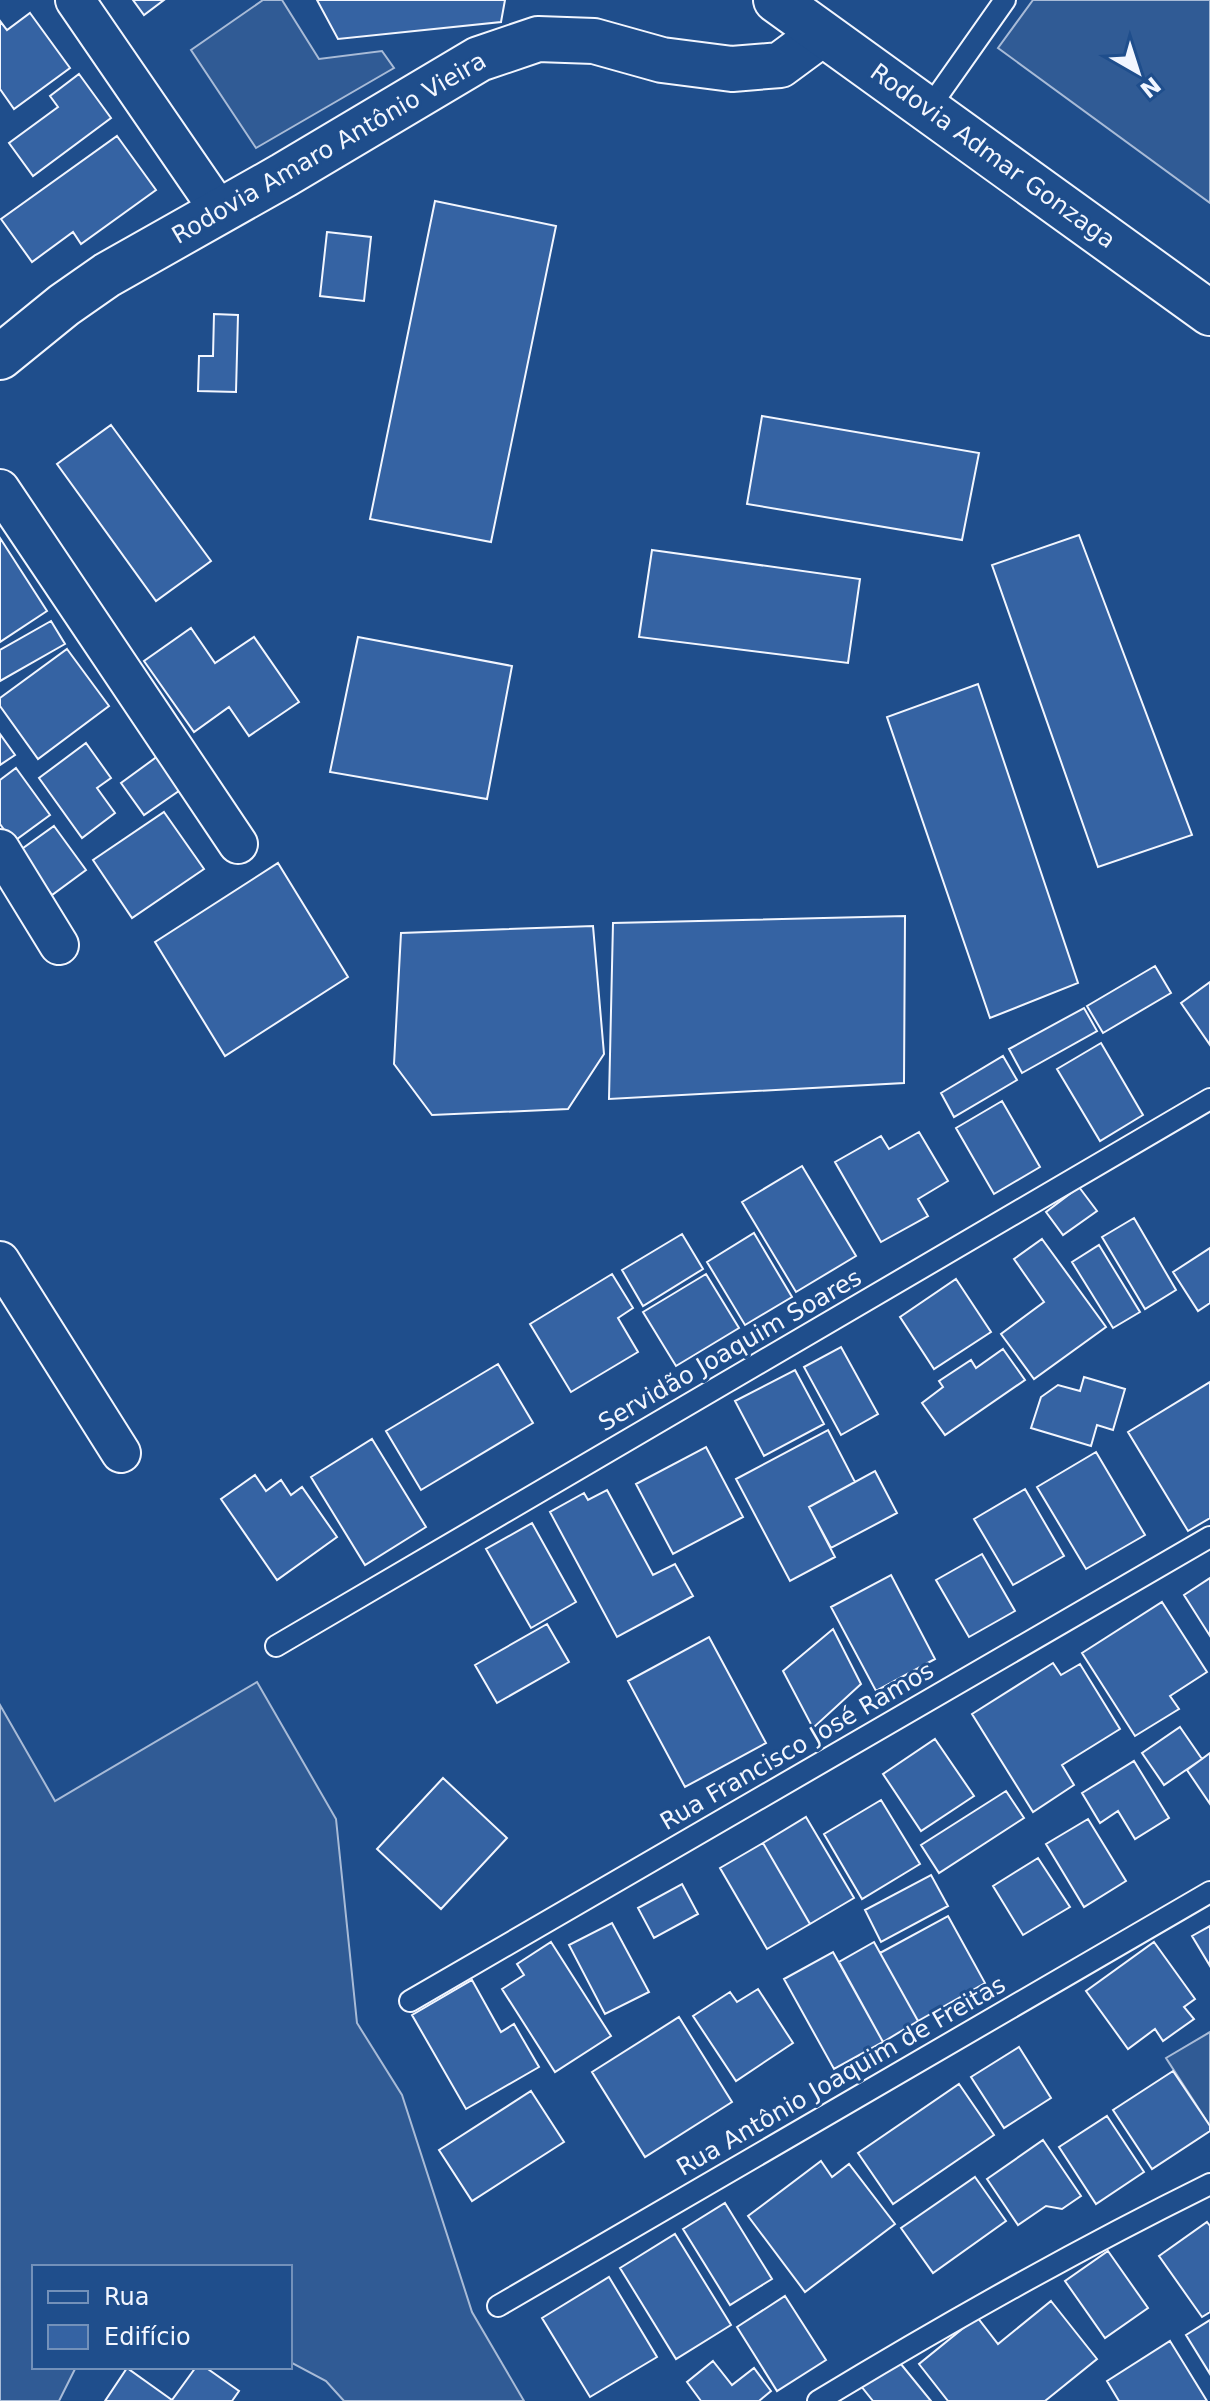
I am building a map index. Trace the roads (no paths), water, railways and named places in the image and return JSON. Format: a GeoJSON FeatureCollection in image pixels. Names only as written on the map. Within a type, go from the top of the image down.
{"type":"FeatureCollection","features":[{"type":"Feature","properties":{"kind":"main road","name":"Rodovia Admar Gonzaga"},"geometry":{"type":"LineString","coordinates":[[776,0],[1210,313]]}},
{"type":"Feature","properties":{"kind":"main road","name":"Rodovia Amaro Antônio Vieira"},"geometry":{"type":"LineString","coordinates":[[0,357],[107,275],[479,59],[538,39],[594,41],[662,60],[732,69],[780,65],[822,34]]}},
{"type":"Feature","properties":{"kind":"street"},"geometry":{"type":"LineString","coordinates":[[75,0],[219,210]]}},
{"type":"Feature","properties":{"kind":"street"},"geometry":{"type":"LineString","coordinates":[[0,489],[238,844]]}},
{"type":"Feature","properties":{"kind":"street"},"geometry":{"type":"LineString","coordinates":[[0,849],[59,945]]}},
{"type":"Feature","properties":{"kind":"street"},"geometry":{"type":"LineString","coordinates":[[0,1261],[121,1453]]}},
{"type":"Feature","properties":{"kind":"lane"},"geometry":{"type":"LineString","coordinates":[[929,108],[1005,0]]}},
{"type":"Feature","properties":{"kind":"lane","name":"Servidão Joaquim Soares"},"geometry":{"type":"LineString","coordinates":[[276,1646],[1210,1099]]}},
{"type":"Feature","properties":{"kind":"lane","name":"Rua Francisco José Ramos"},"geometry":{"type":"LineString","coordinates":[[410,2001],[1210,1537]]}},
{"type":"Feature","properties":{"kind":"lane","name":"Rua Antônio Joaquim de Freitas"},"geometry":{"type":"LineString","coordinates":[[498,2306],[1210,1892]]}},
{"type":"Feature","properties":{"kind":"lane"},"geometry":{"type":"LineString","coordinates":[[818,2401],[961,2314],[1210,2184]]}}]}
